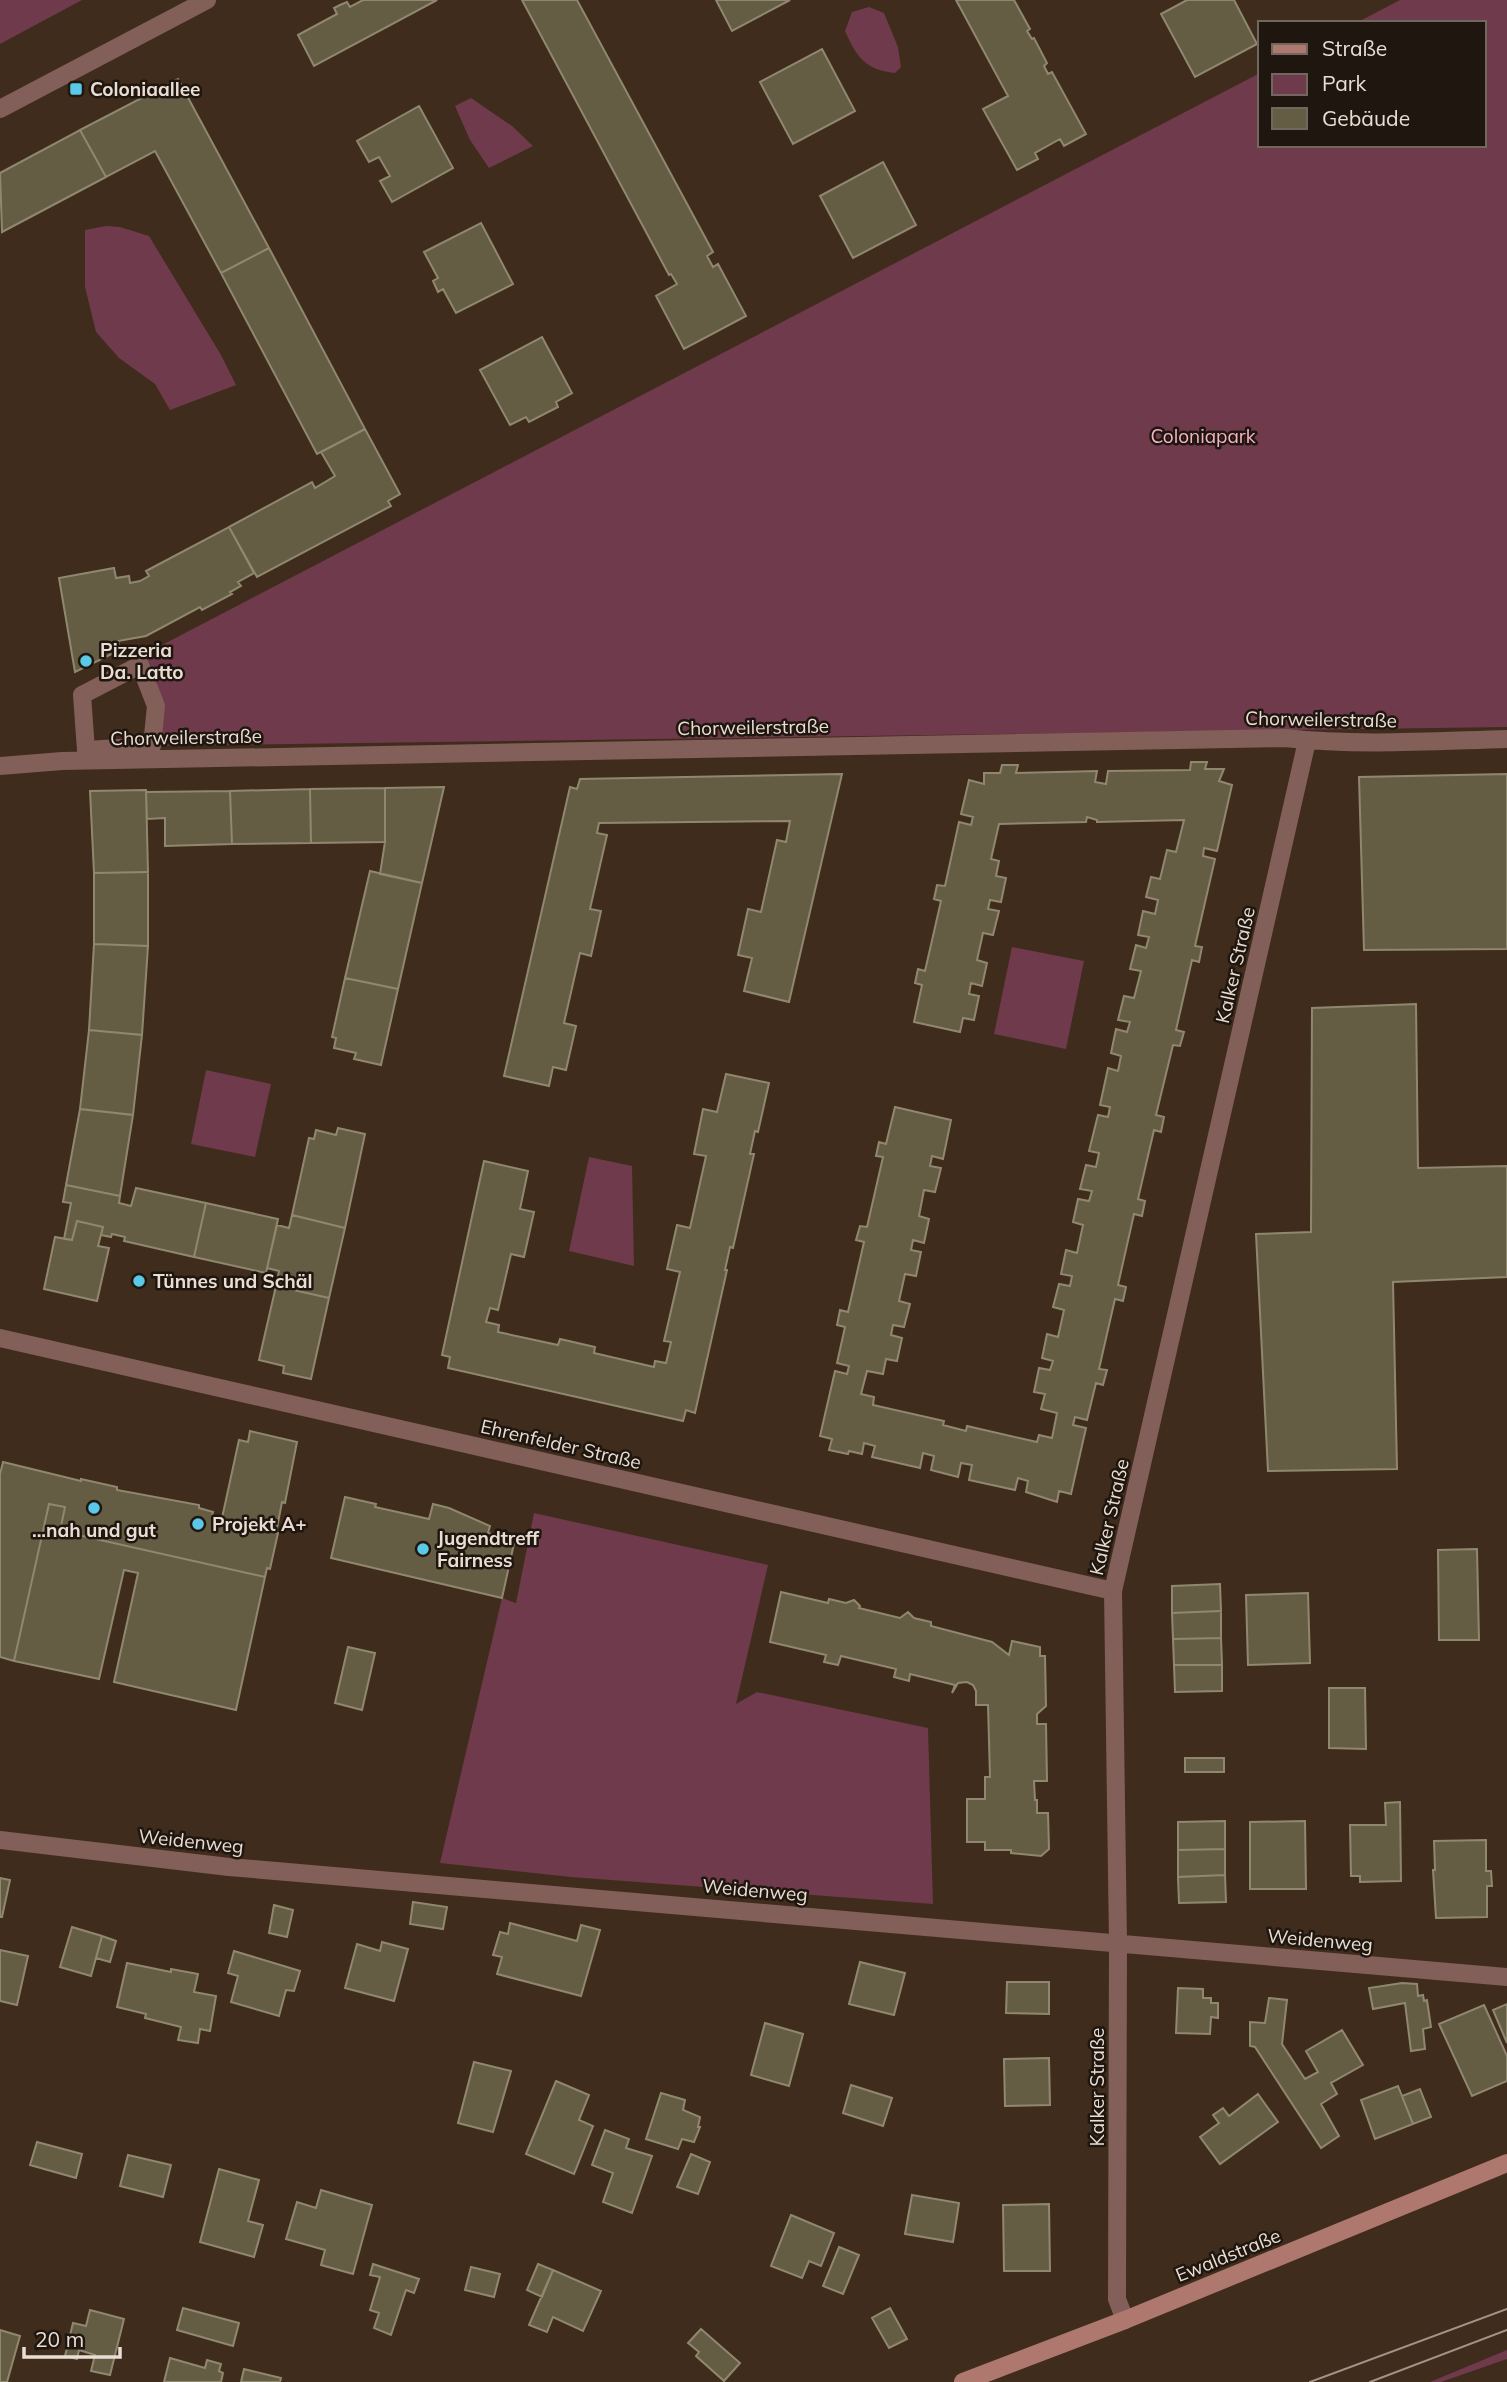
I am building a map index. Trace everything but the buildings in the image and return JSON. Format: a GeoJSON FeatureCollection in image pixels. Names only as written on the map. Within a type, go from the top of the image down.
{"type":"FeatureCollection","features":[{"type":"Feature","properties":{"kind":"street"},"geometry":{"type":"LineString","coordinates":[[0,109],[207,0]]}},
{"type":"Feature","properties":{"kind":"street"},"geometry":{"type":"LineString","coordinates":[[140,664],[156,706],[152,746],[86,750],[82,695],[140,664]]}},
{"type":"Feature","properties":{"kind":"street","name":"Chorweilerstraße"},"geometry":{"type":"LineString","coordinates":[[0,766],[62,761],[522,751],[1271,738],[1307,741],[1507,739]]}},
{"type":"Feature","properties":{"kind":"street","name":"Kalker Straße"},"geometry":{"type":"LineString","coordinates":[[1125,2320],[1117,2299],[1118,1943],[1113,1591],[1307,741]]}},
{"type":"Feature","properties":{"kind":"street","name":"Ehrenfelder Straße"},"geometry":{"type":"LineString","coordinates":[[0,1338],[1113,1591]]}},
{"type":"Feature","properties":{"kind":"street","name":"Weidenweg"},"geometry":{"type":"LineString","coordinates":[[0,1840],[229,1867],[1507,1977]]}},
{"type":"Feature","properties":{"kind":"street","name":"Ewaldstraße"},"geometry":{"type":"LineString","coordinates":[[963,2382],[1125,2320],[1507,2163]]}},
{"type":"Feature","properties":{"kind":"green space"},"geometry":{"type":"Polygon","coordinates":[[[0,0],[82,0],[0,44],[0,0]]]}},
{"type":"Feature","properties":{"kind":"green space","name":"Coloniapark"},"geometry":{"type":"Polygon","coordinates":[[[1400,0],[1507,0],[1507,727],[152,746],[156,706],[137,658],[1258,74],[1258,147],[1486,147],[1486,21],[1360,21],[1400,0]]]}},
{"type":"Feature","properties":{"kind":"green space"},"geometry":{"type":"Polygon","coordinates":[[[869,7],[884,13],[898,47],[901,67],[895,73],[876,69],[863,60],[853,48],[845,31],[852,12],[869,7]]]}},
{"type":"Feature","properties":{"kind":"green space"},"geometry":{"type":"Polygon","coordinates":[[[471,98],[512,126],[533,146],[489,168],[470,140],[455,106],[471,98]]]}},
{"type":"Feature","properties":{"kind":"green space"},"geometry":{"type":"Polygon","coordinates":[[[106,226],[120,227],[149,236],[221,355],[236,385],[170,410],[155,384],[119,358],[96,332],[85,287],[85,230],[106,226]]]}},
{"type":"Feature","properties":{"kind":"green space"},"geometry":{"type":"Polygon","coordinates":[[[1012,947],[1084,961],[1066,1049],[994,1034],[1012,947]]]}},
{"type":"Feature","properties":{"kind":"green space"},"geometry":{"type":"Polygon","coordinates":[[[206,1070],[271,1084],[255,1157],[191,1144],[206,1070]]]}},
{"type":"Feature","properties":{"kind":"green space"},"geometry":{"type":"Polygon","coordinates":[[[589,1157],[632,1166],[634,1266],[569,1251],[589,1157]]]}},
{"type":"Feature","properties":{"kind":"green space"},"geometry":{"type":"Polygon","coordinates":[[[534,1513],[768,1565],[736,1704],[757,1692],[928,1728],[933,1904],[571,1877],[440,1863],[502,1598],[516,1603],[534,1513]]]}},
{"type":"Feature","properties":{"kind":"green space"},"geometry":{"type":"Polygon","coordinates":[[[1507,2350],[1507,2359],[1441,2382],[1430,2382],[1507,2350]]]}},
{"type":"Feature","properties":{"kind":"tram line"},"geometry":{"type":"LineString","coordinates":[[1310,2382],[1507,2309]]}},
{"type":"Feature","properties":{"kind":"tram line"},"geometry":{"type":"LineString","coordinates":[[1370,2382],[1507,2330]]}},
{"type":"Feature","properties":{"kind":"place","name":"Coloniaallee"},"geometry":{"type":"Point","coordinates":[76,89]}},
{"type":"Feature","properties":{"kind":"place","name":"Pizzeria Da. Latto"},"geometry":{"type":"Point","coordinates":[86,661]}},
{"type":"Feature","properties":{"kind":"place","name":"Tünnes und Schäl"},"geometry":{"type":"Point","coordinates":[139,1281]}},
{"type":"Feature","properties":{"kind":"place","name":"...nah und gut"},"geometry":{"type":"Point","coordinates":[94,1508]}},
{"type":"Feature","properties":{"kind":"place","name":"Projekt A+"},"geometry":{"type":"Point","coordinates":[198,1524]}},
{"type":"Feature","properties":{"kind":"place","name":"Jugendtreff Fairness"},"geometry":{"type":"Point","coordinates":[423,1549]}}]}
